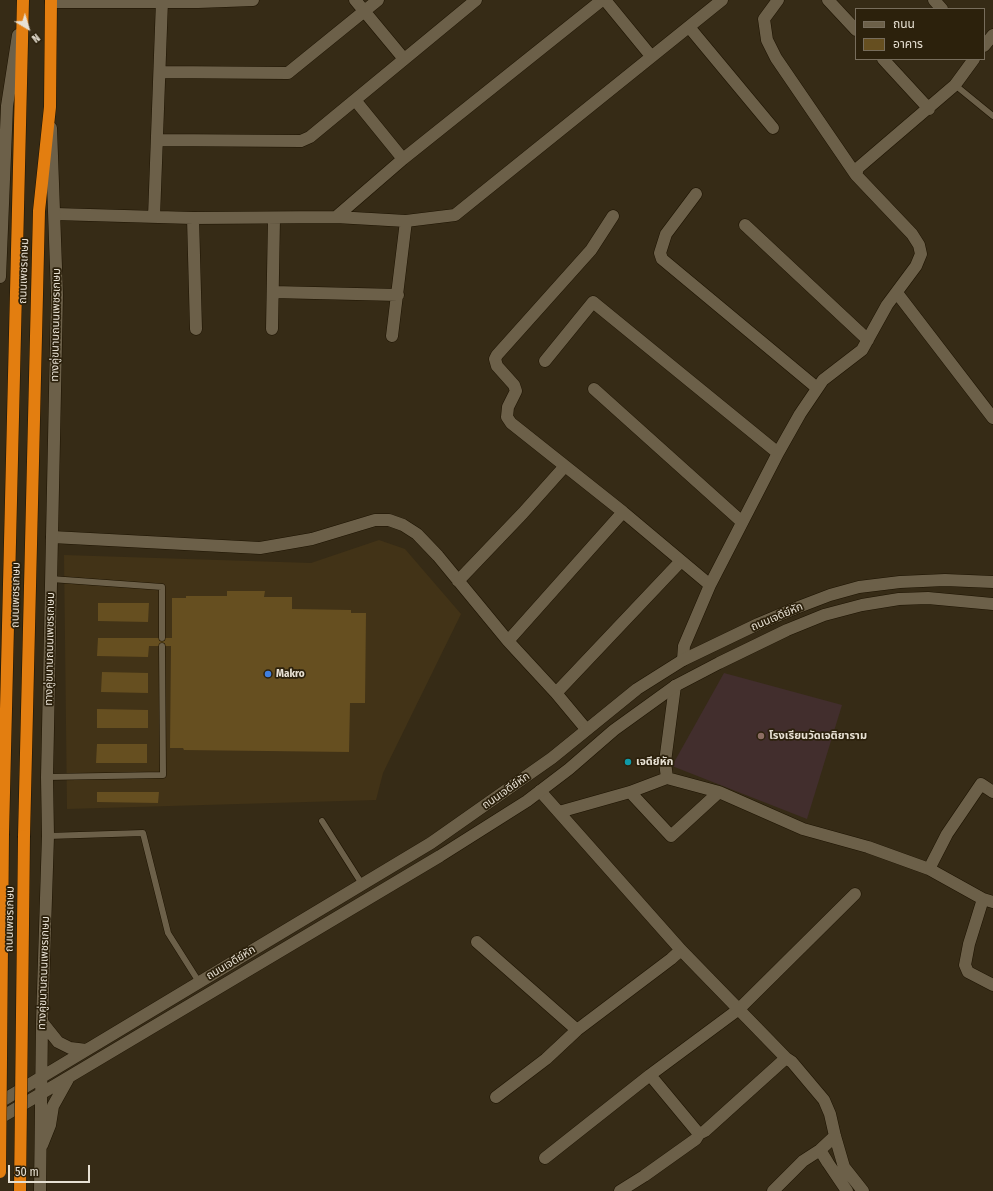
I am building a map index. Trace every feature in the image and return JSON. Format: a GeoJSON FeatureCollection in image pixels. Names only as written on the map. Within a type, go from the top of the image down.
{"type":"FeatureCollection","features":[{"type":"Feature","properties":{"kind":"highway","name":"ถนนเพชรเกษม"},"geometry":{"type":"LineString","coordinates":[[20,1191],[24,836],[39,211],[50,107],[51,1]]}},
{"type":"Feature","properties":{"kind":"highway","name":"ถนนเพชรเกษม"},"geometry":{"type":"LineString","coordinates":[[0,1172],[3,834],[23,5]]}},
{"type":"Feature","properties":{"kind":"street"},"geometry":{"type":"LineString","coordinates":[[51,1],[253,0]]}},
{"type":"Feature","properties":{"kind":"street"},"geometry":{"type":"LineString","coordinates":[[355,0],[404,60]]}},
{"type":"Feature","properties":{"kind":"street"},"geometry":{"type":"LineString","coordinates":[[160,72],[288,73],[378,0]]}},
{"type":"Feature","properties":{"kind":"street"},"geometry":{"type":"LineString","coordinates":[[158,140],[301,141],[310,137],[476,0]]}},
{"type":"Feature","properties":{"kind":"street"},"geometry":{"type":"LineString","coordinates":[[336,217],[403,159],[602,0]]}},
{"type":"Feature","properties":{"kind":"street"},"geometry":{"type":"LineString","coordinates":[[605,0],[651,56]]}},
{"type":"Feature","properties":{"kind":"street"},"geometry":{"type":"LineString","coordinates":[[55,214],[193,218],[336,217],[406,222],[454,215],[722,0]]}},
{"type":"Feature","properties":{"kind":"street"},"geometry":{"type":"LineString","coordinates":[[683,660],[684,646],[710,585],[778,453],[823,380],[856,355],[868,340],[872,330],[916,266],[921,254],[919,245],[856,175],[776,58],[767,40],[764,19],[778,0]]}},
{"type":"Feature","properties":{"kind":"street"},"geometry":{"type":"LineString","coordinates":[[828,0],[855,29]]}},
{"type":"Feature","properties":{"kind":"street"},"geometry":{"type":"LineString","coordinates":[[934,0],[941,8]]}},
{"type":"Feature","properties":{"kind":"street"},"geometry":{"type":"LineString","coordinates":[[154,217],[162,1]]}},
{"type":"Feature","properties":{"kind":"street"},"geometry":{"type":"LineString","coordinates":[[0,277],[3,106],[23,5]]}},
{"type":"Feature","properties":{"kind":"street"},"geometry":{"type":"LineString","coordinates":[[689,27],[773,128]]}},
{"type":"Feature","properties":{"kind":"street"},"geometry":{"type":"LineString","coordinates":[[985,45],[993,35]]}},
{"type":"Feature","properties":{"kind":"street"},"geometry":{"type":"LineString","coordinates":[[884,60],[929,109]]}},
{"type":"Feature","properties":{"kind":"street"},"geometry":{"type":"LineString","coordinates":[[856,175],[863,163],[929,109],[955,85],[973,60]]}},
{"type":"Feature","properties":{"kind":"street"},"geometry":{"type":"LineString","coordinates":[[355,100],[403,159]]}},
{"type":"Feature","properties":{"kind":"street","name":"ทางคู่ขนานถนนเพชรเกษม"},"geometry":{"type":"LineString","coordinates":[[40,1191],[42,1022],[48,836],[47,777],[57,295],[50,107]]}},
{"type":"Feature","properties":{"kind":"street"},"geometry":{"type":"LineString","coordinates":[[696,194],[666,234],[660,253],[662,259],[818,388]]}},
{"type":"Feature","properties":{"kind":"street"},"geometry":{"type":"LineString","coordinates":[[613,216],[591,250],[497,355],[495,359],[497,366],[514,385],[516,391],[508,407],[507,417],[511,423],[623,512],[710,585]]}},
{"type":"Feature","properties":{"kind":"street"},"geometry":{"type":"LineString","coordinates":[[193,218],[196,329]]}},
{"type":"Feature","properties":{"kind":"street"},"geometry":{"type":"LineString","coordinates":[[272,329],[274,218]]}},
{"type":"Feature","properties":{"kind":"street"},"geometry":{"type":"LineString","coordinates":[[392,336],[406,222]]}},
{"type":"Feature","properties":{"kind":"street"},"geometry":{"type":"LineString","coordinates":[[745,225],[868,340]]}},
{"type":"Feature","properties":{"kind":"street"},"geometry":{"type":"LineString","coordinates":[[273,292],[398,295]]}},
{"type":"Feature","properties":{"kind":"street"},"geometry":{"type":"LineString","coordinates":[[897,293],[993,418]]}},
{"type":"Feature","properties":{"kind":"street"},"geometry":{"type":"LineString","coordinates":[[545,361],[593,302],[778,453]]}},
{"type":"Feature","properties":{"kind":"street"},"geometry":{"type":"LineString","coordinates":[[594,389],[742,522]]}},
{"type":"Feature","properties":{"kind":"street"},"geometry":{"type":"LineString","coordinates":[[458,580],[523,513],[565,466]]}},
{"type":"Feature","properties":{"kind":"street"},"geometry":{"type":"LineString","coordinates":[[508,641],[623,512]]}},
{"type":"Feature","properties":{"kind":"street"},"geometry":{"type":"LineString","coordinates":[[52,537],[260,548],[312,539],[375,520],[389,520],[402,525],[417,534],[458,580],[508,641],[556,693],[586,729]]}},
{"type":"Feature","properties":{"kind":"street"},"geometry":{"type":"LineString","coordinates":[[556,693],[681,561]]}},
{"type":"Feature","properties":{"kind":"street","name":"ถนนเจดีย์หัก"},"geometry":{"type":"LineString","coordinates":[[0,1102],[431,843],[509,790],[552,758],[636,689],[683,660],[777,616],[830,595],[859,587],[900,582],[945,580],[993,582]]}},
{"type":"Feature","properties":{"kind":"street","name":"ถนนเจดีย์หัก"},"geometry":{"type":"LineString","coordinates":[[0,1118],[440,856],[540,791],[570,769],[614,730],[675,686],[738,653],[787,630],[824,615],[862,605],[898,599],[928,598],[993,604]]}},
{"type":"Feature","properties":{"kind":"street"},"geometry":{"type":"LineString","coordinates":[[667,778],[665,762],[675,686]]}},
{"type":"Feature","properties":{"kind":"street"},"geometry":{"type":"LineString","coordinates":[[558,812],[630,792],[667,778],[719,792],[803,829],[868,847],[929,869],[988,901],[969,944],[965,965],[968,972],[993,985]]}},
{"type":"Feature","properties":{"kind":"street"},"geometry":{"type":"LineString","coordinates":[[929,869],[947,834],[981,784],[993,792]]}},
{"type":"Feature","properties":{"kind":"street"},"geometry":{"type":"LineString","coordinates":[[540,791],[681,950],[786,1058],[792,1062],[824,1100],[830,1114],[834,1136],[844,1167],[863,1191]]}},
{"type":"Feature","properties":{"kind":"street"},"geometry":{"type":"LineString","coordinates":[[630,792],[671,836],[719,792]]}},
{"type":"Feature","properties":{"kind":"street"},"geometry":{"type":"LineString","coordinates":[[545,1158],[650,1075],[739,1009],[855,894]]}},
{"type":"Feature","properties":{"kind":"street"},"geometry":{"type":"LineString","coordinates":[[477,942],[577,1030]]}},
{"type":"Feature","properties":{"kind":"street"},"geometry":{"type":"LineString","coordinates":[[496,1097],[546,1059],[577,1030],[671,960],[681,950]]}},
{"type":"Feature","properties":{"kind":"street"},"geometry":{"type":"LineString","coordinates":[[42,1022],[58,1042],[70,1048],[86,1050]]}},
{"type":"Feature","properties":{"kind":"street"},"geometry":{"type":"LineString","coordinates":[[620,1191],[696,1139],[699,1134],[705,1131],[786,1058]]}},
{"type":"Feature","properties":{"kind":"street"},"geometry":{"type":"LineString","coordinates":[[650,1075],[699,1134]]}},
{"type":"Feature","properties":{"kind":"street"},"geometry":{"type":"LineString","coordinates":[[40,1150],[50,1125],[53,1106],[70,1076]]}},
{"type":"Feature","properties":{"kind":"street"},"geometry":{"type":"LineString","coordinates":[[773,1191],[803,1160],[820,1150],[834,1136]]}},
{"type":"Feature","properties":{"kind":"street"},"geometry":{"type":"LineString","coordinates":[[820,1150],[847,1191]]}},
{"type":"Feature","properties":{"kind":"lane"},"geometry":{"type":"LineString","coordinates":[[955,85],[993,116]]}},
{"type":"Feature","properties":{"kind":"lane"},"geometry":{"type":"LineString","coordinates":[[52,579],[162,587],[162,638]]}},
{"type":"Feature","properties":{"kind":"lane"},"geometry":{"type":"LineString","coordinates":[[47,777],[163,775],[162,646]]}},
{"type":"Feature","properties":{"kind":"lane"},"geometry":{"type":"LineString","coordinates":[[322,821],[362,884]]}},
{"type":"Feature","properties":{"kind":"lane"},"geometry":{"type":"LineString","coordinates":[[48,836],[143,833],[168,933],[199,982]]}},
{"type":"Feature","properties":{"kind":"shaded area"},"geometry":{"type":"Polygon","coordinates":[[[379,540],[405,549],[461,614],[383,773],[376,800],[67,809],[64,555],[311,563],[379,540]]]}},
{"type":"Feature","properties":{"kind":"shaded area","name":"โรงเรียนวัดเจติยาราม"},"geometry":{"type":"Polygon","coordinates":[[[724,673],[842,705],[807,819],[672,766],[724,673]]]}},
{"type":"Feature","properties":{"kind":"building","name":"Makro"},"geometry":{"type":"Polygon","coordinates":[[[227,591],[265,591],[264,597],[292,597],[292,609],[351,610],[351,613],[366,613],[365,703],[350,703],[349,752],[184,750],[183,748],[170,748],[171,646],[149,646],[148,657],[97,656],[98,638],[172,638],[172,598],[186,598],[186,596],[227,596],[227,591]]]}},
{"type":"Feature","properties":{"kind":"building"},"geometry":{"type":"Polygon","coordinates":[[[98,603],[149,603],[148,622],[98,621],[98,603]]]}},
{"type":"Feature","properties":{"kind":"building"},"geometry":{"type":"Polygon","coordinates":[[[102,672],[148,673],[148,693],[101,692],[102,672]]]}},
{"type":"Feature","properties":{"kind":"building"},"geometry":{"type":"Polygon","coordinates":[[[97,709],[148,710],[148,728],[97,728],[97,709]]]}},
{"type":"Feature","properties":{"kind":"building"},"geometry":{"type":"Polygon","coordinates":[[[97,744],[147,744],[147,763],[96,763],[97,744]]]}},
{"type":"Feature","properties":{"kind":"building"},"geometry":{"type":"Polygon","coordinates":[[[97,792],[159,792],[158,803],[97,802],[97,792]]]}},
{"type":"Feature","properties":{"kind":"place","name":"Makro"},"geometry":{"type":"Point","coordinates":[268,674]}},
{"type":"Feature","properties":{"kind":"place","name":"โรงเรียนวัดเจติยาราม"},"geometry":{"type":"Point","coordinates":[761,736]}},
{"type":"Feature","properties":{"kind":"place","name":"เจดีย์หัก"},"geometry":{"type":"Point","coordinates":[628,762]}}]}
